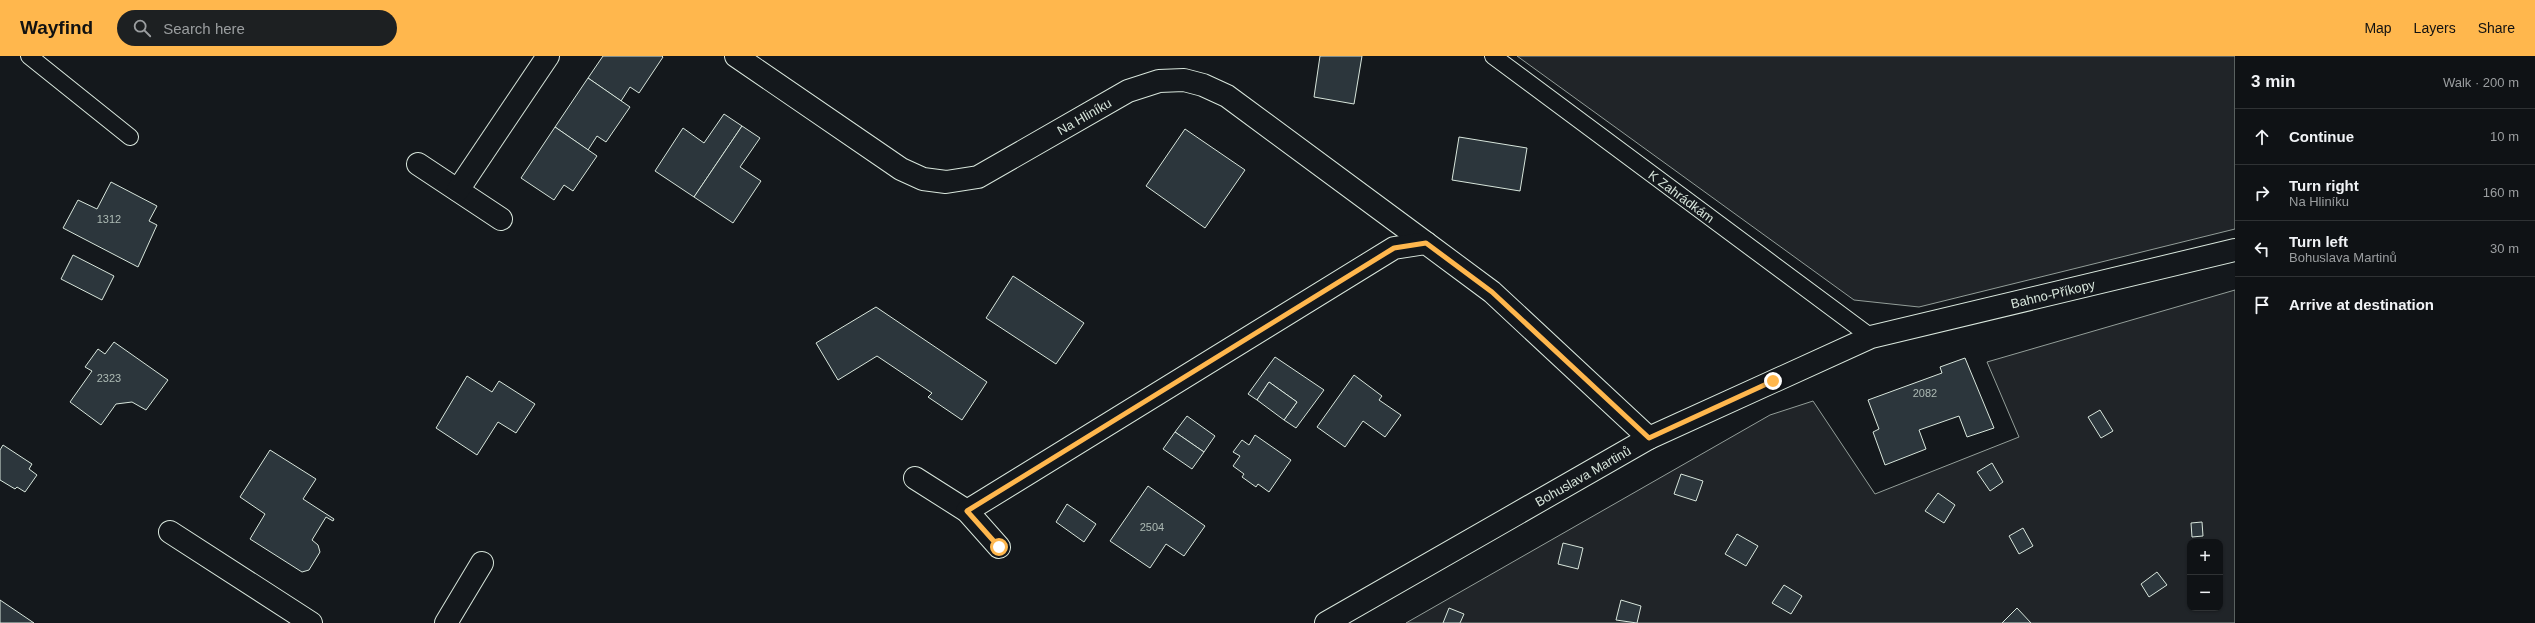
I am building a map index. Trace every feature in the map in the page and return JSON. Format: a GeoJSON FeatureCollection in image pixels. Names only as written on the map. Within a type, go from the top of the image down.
{"type":"FeatureCollection","features":[{"type":"Feature","properties":{"kind":"street"},"geometry":{"type":"LineString","coordinates":[[458,190],[548,56]]}},
{"type":"Feature","properties":{"kind":"street","name":"Na Hliníku"},"geometry":{"type":"LineString","coordinates":[[736,56],[901,169],[923,179],[946,182],[978,177],[1128,91],[1160,81],[1184,80],[1203,85],[1226,96],[1492,292],[1649,438]]}},
{"type":"Feature","properties":{"kind":"street"},"geometry":{"type":"LineString","coordinates":[[418,164],[501,219]]}},
{"type":"Feature","properties":{"kind":"street"},"geometry":{"type":"LineString","coordinates":[[967,511],[1394,248],[1426,243]]}},
{"type":"Feature","properties":{"kind":"street","name":"Bahno-Příkopy"},"geometry":{"type":"LineString","coordinates":[[1871,337],[2235,250]]}},
{"type":"Feature","properties":{"kind":"street","name":"Bohuslava Martinů"},"geometry":{"type":"LineString","coordinates":[[1326,623],[1649,438],[1871,337]]}},
{"type":"Feature","properties":{"kind":"street"},"geometry":{"type":"LineString","coordinates":[[915,478],[967,511],[999,547]]}},
{"type":"Feature","properties":{"kind":"street"},"geometry":{"type":"LineString","coordinates":[[170,532],[310,623]]}},
{"type":"Feature","properties":{"kind":"street"},"geometry":{"type":"LineString","coordinates":[[446,623],[482,563]]}},
{"type":"Feature","properties":{"kind":"lane"},"geometry":{"type":"LineString","coordinates":[[29,56],[130,137]]}},
{"type":"Feature","properties":{"kind":"lane","name":"K Zahrádkám"},"geometry":{"type":"LineString","coordinates":[[1493,56],[1871,337]]}},
{"type":"Feature","properties":{"kind":"shaded area"},"geometry":{"type":"Polygon","coordinates":[[[1517,56],[2235,56],[2235,229],[1919,307],[1854,300],[1517,56]]]}},
{"type":"Feature","properties":{"kind":"shaded area"},"geometry":{"type":"Polygon","coordinates":[[[2235,290],[2235,623],[1406,623],[1770,415],[1813,401],[1875,494],[2019,437],[1987,362],[2235,290]]]}},
{"type":"Feature","properties":{"kind":"building"},"geometry":{"type":"Polygon","coordinates":[[[603,56],[663,57],[639,93],[630,87],[621,101],[588,78],[603,56]]]}},
{"type":"Feature","properties":{"kind":"building"},"geometry":{"type":"Polygon","coordinates":[[[1320,56],[1362,56],[1354,104],[1314,97],[1320,56]]]}},
{"type":"Feature","properties":{"kind":"building"},"geometry":{"type":"Polygon","coordinates":[[[588,78],[630,107],[606,142],[597,136],[588,150],[555,127],[588,78]]]}},
{"type":"Feature","properties":{"kind":"building"},"geometry":{"type":"Polygon","coordinates":[[[724,114],[742,126],[694,197],[655,171],[683,128],[704,143],[724,114]]]}},
{"type":"Feature","properties":{"kind":"building"},"geometry":{"type":"Polygon","coordinates":[[[742,126],[760,138],[740,167],[761,181],[733,223],[694,197],[742,126]]]}},
{"type":"Feature","properties":{"kind":"building"},"geometry":{"type":"Polygon","coordinates":[[[555,127],[597,156],[573,191],[564,185],[554,200],[521,178],[555,127]]]}},
{"type":"Feature","properties":{"kind":"building"},"geometry":{"type":"Polygon","coordinates":[[[1185,129],[1245,170],[1205,228],[1146,186],[1185,129]]]}},
{"type":"Feature","properties":{"kind":"building"},"geometry":{"type":"Polygon","coordinates":[[[1459,137],[1527,148],[1520,191],[1452,180],[1459,137]]]}},
{"type":"Feature","properties":{"kind":"building"},"geometry":{"type":"Polygon","coordinates":[[[111,182],[157,206],[149,221],[157,225],[138,267],[63,228],[78,200],[97,209],[111,182]]]}},
{"type":"Feature","properties":{"kind":"building"},"geometry":{"type":"Polygon","coordinates":[[[73,255],[114,276],[102,300],[61,279],[73,255]]]}},
{"type":"Feature","properties":{"kind":"building"},"geometry":{"type":"Polygon","coordinates":[[[1013,276],[1084,323],[1056,364],[986,318],[1013,276]]]}},
{"type":"Feature","properties":{"kind":"building"},"geometry":{"type":"Polygon","coordinates":[[[876,307],[987,382],[962,420],[928,397],[932,393],[877,356],[838,380],[816,343],[876,307]]]}},
{"type":"Feature","properties":{"kind":"building"},"geometry":{"type":"Polygon","coordinates":[[[114,342],[168,380],[146,410],[132,402],[116,404],[101,425],[70,402],[92,371],[85,367],[98,349],[105,354],[114,342]]]}},
{"type":"Feature","properties":{"kind":"building"},"geometry":{"type":"Polygon","coordinates":[[[1275,357],[1324,390],[1296,428],[1284,420],[1297,402],[1269,382],[1257,400],[1248,394],[1275,357]]]}},
{"type":"Feature","properties":{"kind":"building"},"geometry":{"type":"Polygon","coordinates":[[[1965,358],[1994,428],[1967,437],[1959,416],[1919,430],[1926,449],[1885,465],[1873,432],[1879,429],[1868,400],[1942,373],[1940,367],[1965,358]]]}},
{"type":"Feature","properties":{"kind":"building"},"geometry":{"type":"Polygon","coordinates":[[[1354,375],[1382,396],[1379,400],[1401,415],[1385,437],[1363,421],[1345,447],[1317,427],[1354,375]]]}},
{"type":"Feature","properties":{"kind":"building"},"geometry":{"type":"Polygon","coordinates":[[[467,376],[492,392],[499,381],[535,404],[516,433],[498,422],[477,455],[436,428],[467,376]]]}},
{"type":"Feature","properties":{"kind":"building"},"geometry":{"type":"Polygon","coordinates":[[[1269,382],[1297,402],[1284,420],[1257,400],[1269,382]]]}},
{"type":"Feature","properties":{"kind":"building"},"geometry":{"type":"Polygon","coordinates":[[[2100,410],[2113,431],[2101,438],[2088,417],[2100,410]]]}},
{"type":"Feature","properties":{"kind":"building"},"geometry":{"type":"Polygon","coordinates":[[[1187,416],[1215,436],[1204,452],[1175,432],[1187,416]]]}},
{"type":"Feature","properties":{"kind":"building"},"geometry":{"type":"Polygon","coordinates":[[[1175,432],[1204,452],[1192,469],[1163,449],[1175,432]]]}},
{"type":"Feature","properties":{"kind":"building"},"geometry":{"type":"Polygon","coordinates":[[[1255,435],[1291,460],[1269,492],[1258,484],[1256,487],[1242,477],[1244,474],[1233,466],[1240,456],[1233,452],[1242,440],[1249,445],[1255,435]]]}},
{"type":"Feature","properties":{"kind":"building"},"geometry":{"type":"Polygon","coordinates":[[[3,445],[32,464],[29,469],[37,475],[25,492],[17,487],[15,489],[0,480],[0,450],[3,445]]]}},
{"type":"Feature","properties":{"kind":"building"},"geometry":{"type":"Polygon","coordinates":[[[270,450],[316,479],[303,499],[334,519],[333,521],[326,517],[312,540],[318,545],[320,552],[309,570],[302,572],[250,539],[265,514],[240,497],[270,450]]]}},
{"type":"Feature","properties":{"kind":"building"},"geometry":{"type":"Polygon","coordinates":[[[1992,463],[2003,482],[1990,491],[1977,472],[1992,463]]]}},
{"type":"Feature","properties":{"kind":"building"},"geometry":{"type":"Polygon","coordinates":[[[1681,474],[1703,481],[1696,501],[1674,494],[1681,474]]]}},
{"type":"Feature","properties":{"kind":"building"},"geometry":{"type":"Polygon","coordinates":[[[1148,486],[1205,526],[1184,556],[1166,544],[1150,568],[1110,541],[1148,486]]]}},
{"type":"Feature","properties":{"kind":"building"},"geometry":{"type":"Polygon","coordinates":[[[1938,493],[1955,505],[1944,523],[1925,511],[1938,493]]]}},
{"type":"Feature","properties":{"kind":"building"},"geometry":{"type":"Polygon","coordinates":[[[1067,504],[1096,524],[1084,542],[1056,522],[1067,504]]]}},
{"type":"Feature","properties":{"kind":"building"},"geometry":{"type":"Polygon","coordinates":[[[2202,522],[2203,536],[2192,537],[2191,523],[2202,522]]]}},
{"type":"Feature","properties":{"kind":"building"},"geometry":{"type":"Polygon","coordinates":[[[2023,528],[2033,546],[2019,554],[2009,536],[2023,528]]]}},
{"type":"Feature","properties":{"kind":"building"},"geometry":{"type":"Polygon","coordinates":[[[1737,534],[1758,546],[1746,566],[1725,554],[1737,534]]]}},
{"type":"Feature","properties":{"kind":"building"},"geometry":{"type":"Polygon","coordinates":[[[1563,543],[1583,548],[1578,569],[1558,564],[1563,543]]]}},
{"type":"Feature","properties":{"kind":"building"},"geometry":{"type":"Polygon","coordinates":[[[2157,572],[2167,585],[2149,597],[2141,584],[2157,572]]]}},
{"type":"Feature","properties":{"kind":"building"},"geometry":{"type":"Polygon","coordinates":[[[1784,585],[1802,596],[1791,614],[1772,603],[1784,585]]]}},
{"type":"Feature","properties":{"kind":"building"},"geometry":{"type":"Polygon","coordinates":[[[0,600],[34,623],[0,623],[0,600]]]}},
{"type":"Feature","properties":{"kind":"building"},"geometry":{"type":"Polygon","coordinates":[[[1621,600],[1641,606],[1637,623],[1616,620],[1621,600]]]}},
{"type":"Feature","properties":{"kind":"building"},"geometry":{"type":"Polygon","coordinates":[[[1449,608],[1464,614],[1460,623],[1443,623],[1449,608]]]}},
{"type":"Feature","properties":{"kind":"building"},"geometry":{"type":"Polygon","coordinates":[[[2017,608],[2031,623],[2002,623],[2017,608]]]}},
{"type":"Feature","properties":{"kind":"route"},"geometry":{"type":"LineString","coordinates":[[999,547],[967,511],[1394,248],[1426,243],[1492,292],[1649,438],[1773,381]]}}]}
